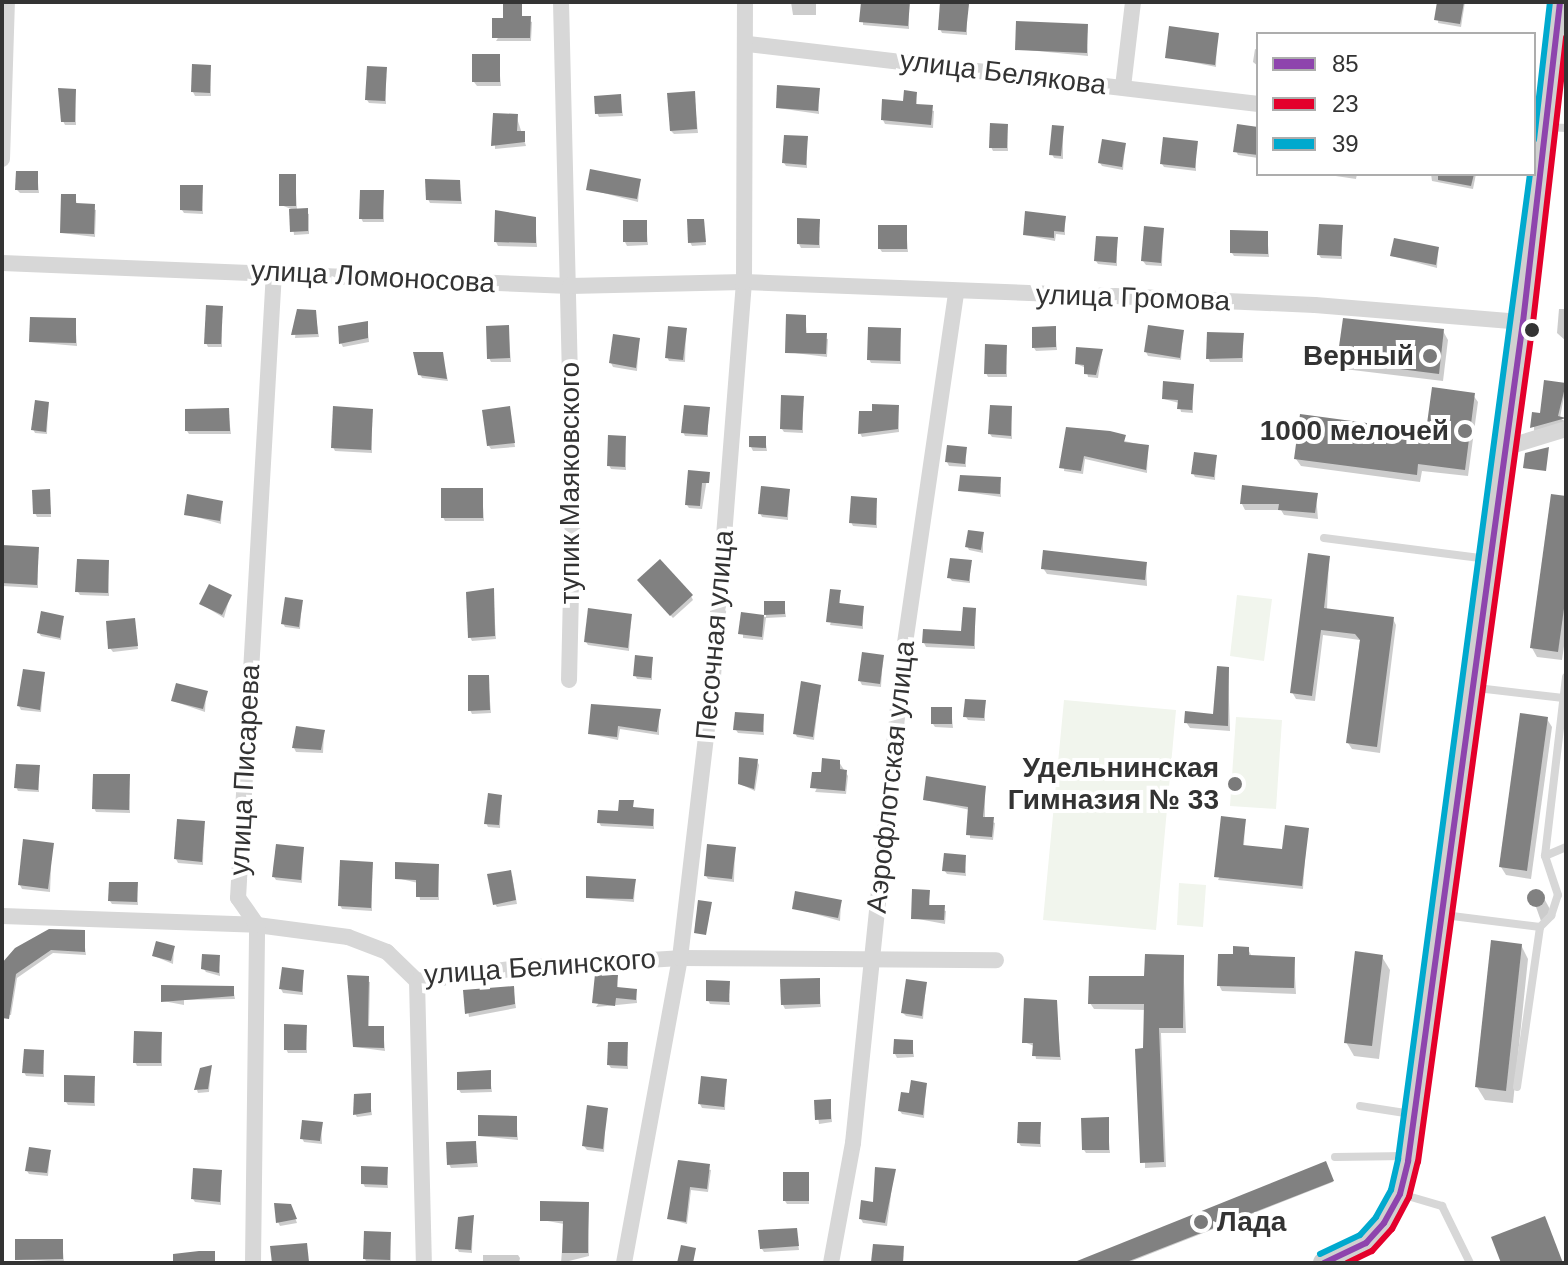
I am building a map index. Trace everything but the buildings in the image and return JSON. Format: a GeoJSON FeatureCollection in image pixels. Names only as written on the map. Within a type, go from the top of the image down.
{"type":"FeatureCollection","features":[{"type":"Feature","properties":{"kind":"main road"},"geometry":{"type":"LineString","coordinates":[[1324,1263],[1366,1243],[1400,1194],[1409,1156],[1548,134],[1560,2]]}},
{"type":"Feature","properties":{"kind":"street"},"geometry":{"type":"LineString","coordinates":[[2,159],[7,2]]}},
{"type":"Feature","properties":{"kind":"street","name":"тупик Маяковского"},"geometry":{"type":"LineString","coordinates":[[561,2],[573,504],[569,680]]}},
{"type":"Feature","properties":{"kind":"street","name":"Песочная улица"},"geometry":{"type":"LineString","coordinates":[[624,1263],[680,958],[713,676],[744,282],[748,44],[745,2]]}},
{"type":"Feature","properties":{"kind":"street"},"geometry":{"type":"LineString","coordinates":[[1123,87],[1133,2]]}},
{"type":"Feature","properties":{"kind":"street","name":"улица Белякова"},"geometry":{"type":"LineString","coordinates":[[748,44],[1256,104]]}},
{"type":"Feature","properties":{"kind":"street","name":"улица Ломоносова"},"geometry":{"type":"LineString","coordinates":[[2,263],[570,286],[744,282]]}},
{"type":"Feature","properties":{"kind":"street","name":"улица Писарева"},"geometry":{"type":"LineString","coordinates":[[253,1263],[257,925],[238,898],[274,272]]}},
{"type":"Feature","properties":{"kind":"street","name":"улица Громова"},"geometry":{"type":"LineString","coordinates":[[744,282],[1315,305],[1523,322]]}},
{"type":"Feature","properties":{"kind":"street","name":"Аэрофлотская улица"},"geometry":{"type":"LineString","coordinates":[[831,1263],[853,1143],[904,650],[956,292]]}},
{"type":"Feature","properties":{"kind":"street"},"geometry":{"type":"LineString","coordinates":[[1504,448],[1566,429]]}},
{"type":"Feature","properties":{"kind":"street","name":"улица Белинского"},"geometry":{"type":"LineString","coordinates":[[2,916],[257,925],[348,937],[387,952],[417,981],[518,968],[680,958],[871,962],[996,960]]}},
{"type":"Feature","properties":{"kind":"street"},"geometry":{"type":"LineString","coordinates":[[417,981],[424,1263]]}},
{"type":"Feature","properties":{"kind":"lane"},"geometry":{"type":"LineString","coordinates":[[1324,538],[1489,559]]}},
{"type":"Feature","properties":{"kind":"lane"},"geometry":{"type":"LineString","coordinates":[[1517,1087],[1540,927],[1551,916],[1558,895],[1545,856],[1566,677]]}},
{"type":"Feature","properties":{"kind":"lane"},"geometry":{"type":"LineString","coordinates":[[1472,688],[1563,698]]}},
{"type":"Feature","properties":{"kind":"lane"},"geometry":{"type":"LineString","coordinates":[[1545,856],[1566,847]]}},
{"type":"Feature","properties":{"kind":"lane"},"geometry":{"type":"LineString","coordinates":[[1442,915],[1540,927]]}},
{"type":"Feature","properties":{"kind":"lane"},"geometry":{"type":"LineString","coordinates":[[1360,1106],[1415,1115]]}},
{"type":"Feature","properties":{"kind":"lane"},"geometry":{"type":"LineString","coordinates":[[1335,1157],[1409,1156]]}},
{"type":"Feature","properties":{"kind":"lane"},"geometry":{"type":"LineString","coordinates":[[1400,1194],[1442,1206],[1470,1263]]}},
{"type":"Feature","properties":{"kind":"shaded area"},"geometry":{"type":"Polygon","coordinates":[[[1237,595],[1272,599],[1264,661],[1230,656],[1237,595]]]}},
{"type":"Feature","properties":{"kind":"shaded area"},"geometry":{"type":"Polygon","coordinates":[[[1064,700],[1176,710],[1156,930],[1043,920],[1064,700]]]}},
{"type":"Feature","properties":{"kind":"shaded area"},"geometry":{"type":"Polygon","coordinates":[[[1236,717],[1282,720],[1276,809],[1230,806],[1236,717]]]}},
{"type":"Feature","properties":{"kind":"shaded area"},"geometry":{"type":"Polygon","coordinates":[[[1179,883],[1206,885],[1203,927],[1177,925],[1179,883]]]}},
{"type":"Feature","properties":{"kind":"transit line","name":"39"},"geometry":{"type":"LineString","coordinates":[[1536,123],[1550,2]]}},
{"type":"Feature","properties":{"kind":"transit line","name":"85"},"geometry":{"type":"LineString","coordinates":[[1324,1263],[1366,1243],[1384,1223],[1400,1194],[1408,1161],[1523,322],[1560,2]]}},
{"type":"Feature","properties":{"kind":"transit line","name":"23"},"geometry":{"type":"LineString","coordinates":[[1347,1263],[1372,1251],[1392,1229],[1409,1197],[1418,1162],[1533,323],[1566,37]]}},
{"type":"Feature","properties":{"kind":"transit line","name":"39"},"geometry":{"type":"LineString","coordinates":[[1320,1254],[1360,1235],[1376,1217],[1391,1190],[1398,1159],[1530,176]]}},
{"type":"Feature","properties":{"kind":"place","name":"Верный"},"geometry":{"type":"Point","coordinates":[1430,356]}},
{"type":"Feature","properties":{"kind":"place","name":"1000 мелочей"},"geometry":{"type":"Point","coordinates":[1465,431]}},
{"type":"Feature","properties":{"kind":"place","name":"Удельнинская Гимназия № 33"},"geometry":{"type":"Point","coordinates":[1235,784]}},
{"type":"Feature","properties":{"kind":"place","name":"Лада"},"geometry":{"type":"Point","coordinates":[1201,1222]}}]}
